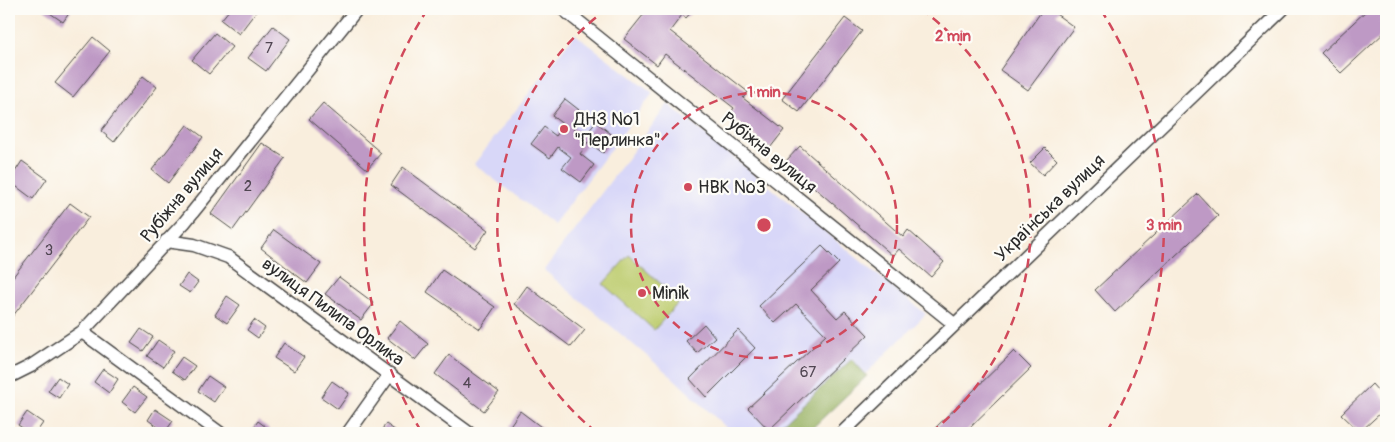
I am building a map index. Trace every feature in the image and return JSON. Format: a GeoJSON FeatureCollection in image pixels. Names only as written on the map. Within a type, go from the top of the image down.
{"type":"FeatureCollection","features":[{"type":"Feature","properties":{"kind":"street","name":"Рубіжна вулиця"},"geometry":{"type":"LineString","coordinates":[[9,377],[31,366],[82,332],[166,241],[357,9]]}},
{"type":"Feature","properties":{"kind":"street","name":"Рубіжна вулиця"},"geometry":{"type":"LineString","coordinates":[[563,9],[954,324]]}},
{"type":"Feature","properties":{"kind":"street","name":"Українська вулиця"},"geometry":{"type":"LineString","coordinates":[[842,433],[1283,9]]}},
{"type":"Feature","properties":{"kind":"street","name":"вулиця Пилипа Орлика"},"geometry":{"type":"LineString","coordinates":[[166,241],[194,245],[228,257],[469,433]]}},
{"type":"Feature","properties":{"kind":"street"},"geometry":{"type":"LineString","coordinates":[[82,332],[220,433]]}},
{"type":"Feature","properties":{"kind":"street"},"geometry":{"type":"LineString","coordinates":[[348,433],[390,374]]}},
{"type":"Feature","properties":{"kind":"shaded area","name":"ДНЗ №1 \"Перлинка\""},"geometry":{"type":"Polygon","coordinates":[[[575,34],[653,93],[554,225],[474,164],[575,34]]]}},
{"type":"Feature","properties":{"kind":"shaded area","name":"НВК №3"},"geometry":{"type":"Polygon","coordinates":[[[668,104],[926,314],[806,433],[732,433],[672,377],[544,270],[668,104]]]}},
{"type":"Feature","properties":{"kind":"green space","name":"Minik"},"geometry":{"type":"Polygon","coordinates":[[[629,255],[680,301],[654,330],[603,284],[629,255]]]}},
{"type":"Feature","properties":{"kind":"green space"},"geometry":{"type":"Polygon","coordinates":[[[852,359],[867,376],[807,433],[772,433],[852,359]]]}},
{"type":"Feature","properties":{"kind":"building"},"geometry":{"type":"Polygon","coordinates":[[[44,9],[72,9],[63,22],[44,9]]]}},
{"type":"Feature","properties":{"kind":"building"},"geometry":{"type":"Polygon","coordinates":[[[230,9],[258,9],[239,34],[221,20],[230,9]]]}},
{"type":"Feature","properties":{"kind":"building"},"geometry":{"type":"Polygon","coordinates":[[[648,9],[694,9],[686,18],[682,15],[670,31],[748,92],[743,98],[784,130],[770,148],[729,115],[734,108],[665,54],[657,65],[624,39],[648,9]]]}},
{"type":"Feature","properties":{"kind":"building"},"geometry":{"type":"Polygon","coordinates":[[[1036,9],[1061,9],[1056,14],[1074,27],[1028,90],[1000,70],[1041,12],[1036,9]]]}},
{"type":"Feature","properties":{"kind":"building"},"geometry":{"type":"Polygon","coordinates":[[[1368,9],[1386,9],[1386,31],[1341,73],[1321,53],[1368,9]]]}},
{"type":"Feature","properties":{"kind":"building"},"geometry":{"type":"Polygon","coordinates":[[[845,18],[862,31],[799,112],[782,99],[845,18]]]}},
{"type":"Feature","properties":{"kind":"building"},"geometry":{"type":"Polygon","coordinates":[[[273,26],[290,39],[266,71],[248,58],[273,26]]]}},
{"type":"Feature","properties":{"kind":"building"},"geometry":{"type":"Polygon","coordinates":[[[215,33],[232,47],[209,74],[192,60],[215,33]]]}},
{"type":"Feature","properties":{"kind":"building"},"geometry":{"type":"Polygon","coordinates":[[[93,37],[110,51],[73,97],[55,83],[93,37]]]}},
{"type":"Feature","properties":{"kind":"building"},"geometry":{"type":"Polygon","coordinates":[[[143,76],[157,87],[114,142],[101,131],[143,76]]]}},
{"type":"Feature","properties":{"kind":"building"},"geometry":{"type":"Polygon","coordinates":[[[565,99],[583,113],[573,127],[585,136],[596,122],[615,137],[603,153],[588,142],[580,154],[594,165],[581,182],[562,168],[571,157],[558,147],[550,158],[531,144],[544,127],[556,136],[564,125],[552,116],[565,99]]]}},
{"type":"Feature","properties":{"kind":"building"},"geometry":{"type":"Polygon","coordinates":[[[323,103],[381,153],[367,169],[309,119],[323,103]]]}},
{"type":"Feature","properties":{"kind":"building"},"geometry":{"type":"Polygon","coordinates":[[[187,125],[203,137],[168,183],[152,170],[187,125]]]}},
{"type":"Feature","properties":{"kind":"building"},"geometry":{"type":"Polygon","coordinates":[[[262,143],[285,158],[233,230],[211,214],[262,143]]]}},
{"type":"Feature","properties":{"kind":"building"},"geometry":{"type":"Polygon","coordinates":[[[800,146],[903,237],[908,230],[944,262],[931,277],[899,249],[893,256],[785,162],[800,146]]]}},
{"type":"Feature","properties":{"kind":"building"},"geometry":{"type":"Polygon","coordinates":[[[1045,148],[1057,160],[1043,175],[1030,163],[1045,148]]]}},
{"type":"Feature","properties":{"kind":"building"},"geometry":{"type":"Polygon","coordinates":[[[22,161],[47,179],[33,199],[9,181],[22,161]]]}},
{"type":"Feature","properties":{"kind":"building"},"geometry":{"type":"Polygon","coordinates":[[[403,167],[488,230],[475,248],[391,185],[403,167]]]}},
{"type":"Feature","properties":{"kind":"building"},"geometry":{"type":"Polygon","coordinates":[[[1198,194],[1218,216],[1115,312],[1095,290],[1198,194]]]}},
{"type":"Feature","properties":{"kind":"building"},"geometry":{"type":"Polygon","coordinates":[[[70,203],[89,217],[9,321],[9,282],[70,203]]]}},
{"type":"Feature","properties":{"kind":"building"},"geometry":{"type":"Polygon","coordinates":[[[274,230],[321,264],[307,283],[261,248],[274,230]]]}},
{"type":"Feature","properties":{"kind":"building"},"geometry":{"type":"Polygon","coordinates":[[[822,246],[839,263],[811,290],[837,318],[845,311],[868,335],[769,430],[748,408],[826,335],[796,304],[775,323],[759,306],[822,246]]]}},
{"type":"Feature","properties":{"kind":"building"},"geometry":{"type":"Polygon","coordinates":[[[442,270],[495,307],[480,329],[427,292],[442,270]]]}},
{"type":"Feature","properties":{"kind":"building"},"geometry":{"type":"Polygon","coordinates":[[[187,274],[198,282],[190,293],[179,286],[187,274]]]}},
{"type":"Feature","properties":{"kind":"building"},"geometry":{"type":"Polygon","coordinates":[[[339,277],[374,303],[361,320],[325,294],[339,277]]]}},
{"type":"Feature","properties":{"kind":"building"},"geometry":{"type":"Polygon","coordinates":[[[527,286],[585,330],[571,347],[514,304],[527,286]]]}},
{"type":"Feature","properties":{"kind":"building"},"geometry":{"type":"Polygon","coordinates":[[[227,296],[240,305],[227,323],[215,315],[227,296]]]}},
{"type":"Feature","properties":{"kind":"building"},"geometry":{"type":"Polygon","coordinates":[[[254,320],[265,328],[258,338],[247,330],[254,320]]]}},
{"type":"Feature","properties":{"kind":"building"},"geometry":{"type":"Polygon","coordinates":[[[400,321],[428,344],[415,360],[387,338],[400,321]]]}},
{"type":"Feature","properties":{"kind":"building"},"geometry":{"type":"Polygon","coordinates":[[[704,324],[715,337],[697,353],[686,341],[704,324]]]}},
{"type":"Feature","properties":{"kind":"building"},"geometry":{"type":"Polygon","coordinates":[[[141,329],[153,337],[143,351],[131,343],[141,329]]]}},
{"type":"Feature","properties":{"kind":"building"},"geometry":{"type":"Polygon","coordinates":[[[738,330],[755,348],[706,397],[690,379],[738,330]]]}},
{"type":"Feature","properties":{"kind":"building"},"geometry":{"type":"Polygon","coordinates":[[[158,340],[174,351],[163,367],[147,356],[158,340]]]}},
{"type":"Feature","properties":{"kind":"building"},"geometry":{"type":"Polygon","coordinates":[[[284,343],[304,357],[294,371],[274,358],[284,343]]]}},
{"type":"Feature","properties":{"kind":"building"},"geometry":{"type":"Polygon","coordinates":[[[1014,351],[1031,368],[964,433],[930,433],[1014,351]]]}},
{"type":"Feature","properties":{"kind":"building"},"geometry":{"type":"Polygon","coordinates":[[[449,355],[499,392],[484,411],[435,374],[449,355]]]}},
{"type":"Feature","properties":{"kind":"building"},"geometry":{"type":"Polygon","coordinates":[[[182,357],[195,366],[185,380],[172,371],[182,357]]]}},
{"type":"Feature","properties":{"kind":"building"},"geometry":{"type":"Polygon","coordinates":[[[103,369],[118,379],[109,393],[94,382],[103,369]]]}},
{"type":"Feature","properties":{"kind":"building"},"geometry":{"type":"Polygon","coordinates":[[[208,376],[224,387],[214,402],[198,391],[208,376]]]}},
{"type":"Feature","properties":{"kind":"building"},"geometry":{"type":"Polygon","coordinates":[[[58,377],[68,384],[59,398],[48,391],[58,377]]]}},
{"type":"Feature","properties":{"kind":"building"},"geometry":{"type":"Polygon","coordinates":[[[332,381],[349,393],[338,409],[321,397],[332,381]]]}},
{"type":"Feature","properties":{"kind":"building"},"geometry":{"type":"Polygon","coordinates":[[[1372,384],[1386,400],[1386,408],[1360,432],[1341,414],[1372,384]]]}},
{"type":"Feature","properties":{"kind":"building"},"geometry":{"type":"Polygon","coordinates":[[[133,387],[147,397],[135,412],[122,402],[133,387]]]}},
{"type":"Feature","properties":{"kind":"building"},"geometry":{"type":"Polygon","coordinates":[[[155,409],[173,421],[165,432],[148,420],[155,409]]]}},
{"type":"Feature","properties":{"kind":"building"},"geometry":{"type":"Polygon","coordinates":[[[520,411],[549,433],[517,433],[509,427],[520,411]]]}},
{"type":"Feature","properties":{"kind":"building"},"geometry":{"type":"Polygon","coordinates":[[[27,412],[43,423],[36,433],[30,433],[18,425],[27,412]]]}},
{"type":"Feature","properties":{"kind":"building"},"geometry":{"type":"Polygon","coordinates":[[[258,421],[270,430],[267,433],[251,431],[258,421]]]}},
{"type":"Feature","properties":{"kind":"building"},"geometry":{"type":"Polygon","coordinates":[[[386,424],[399,433],[379,433],[386,424]]]}},
{"type":"Feature","properties":{"kind":"place","name":"ДНЗ №1 \"Перлинка\""},"geometry":{"type":"Point","coordinates":[564,129]}},
{"type":"Feature","properties":{"kind":"place","name":"НВК №3"},"geometry":{"type":"Point","coordinates":[688,187]}},
{"type":"Feature","properties":{"kind":"place","name":"Minik"},"geometry":{"type":"Point","coordinates":[642,293]}}]}
